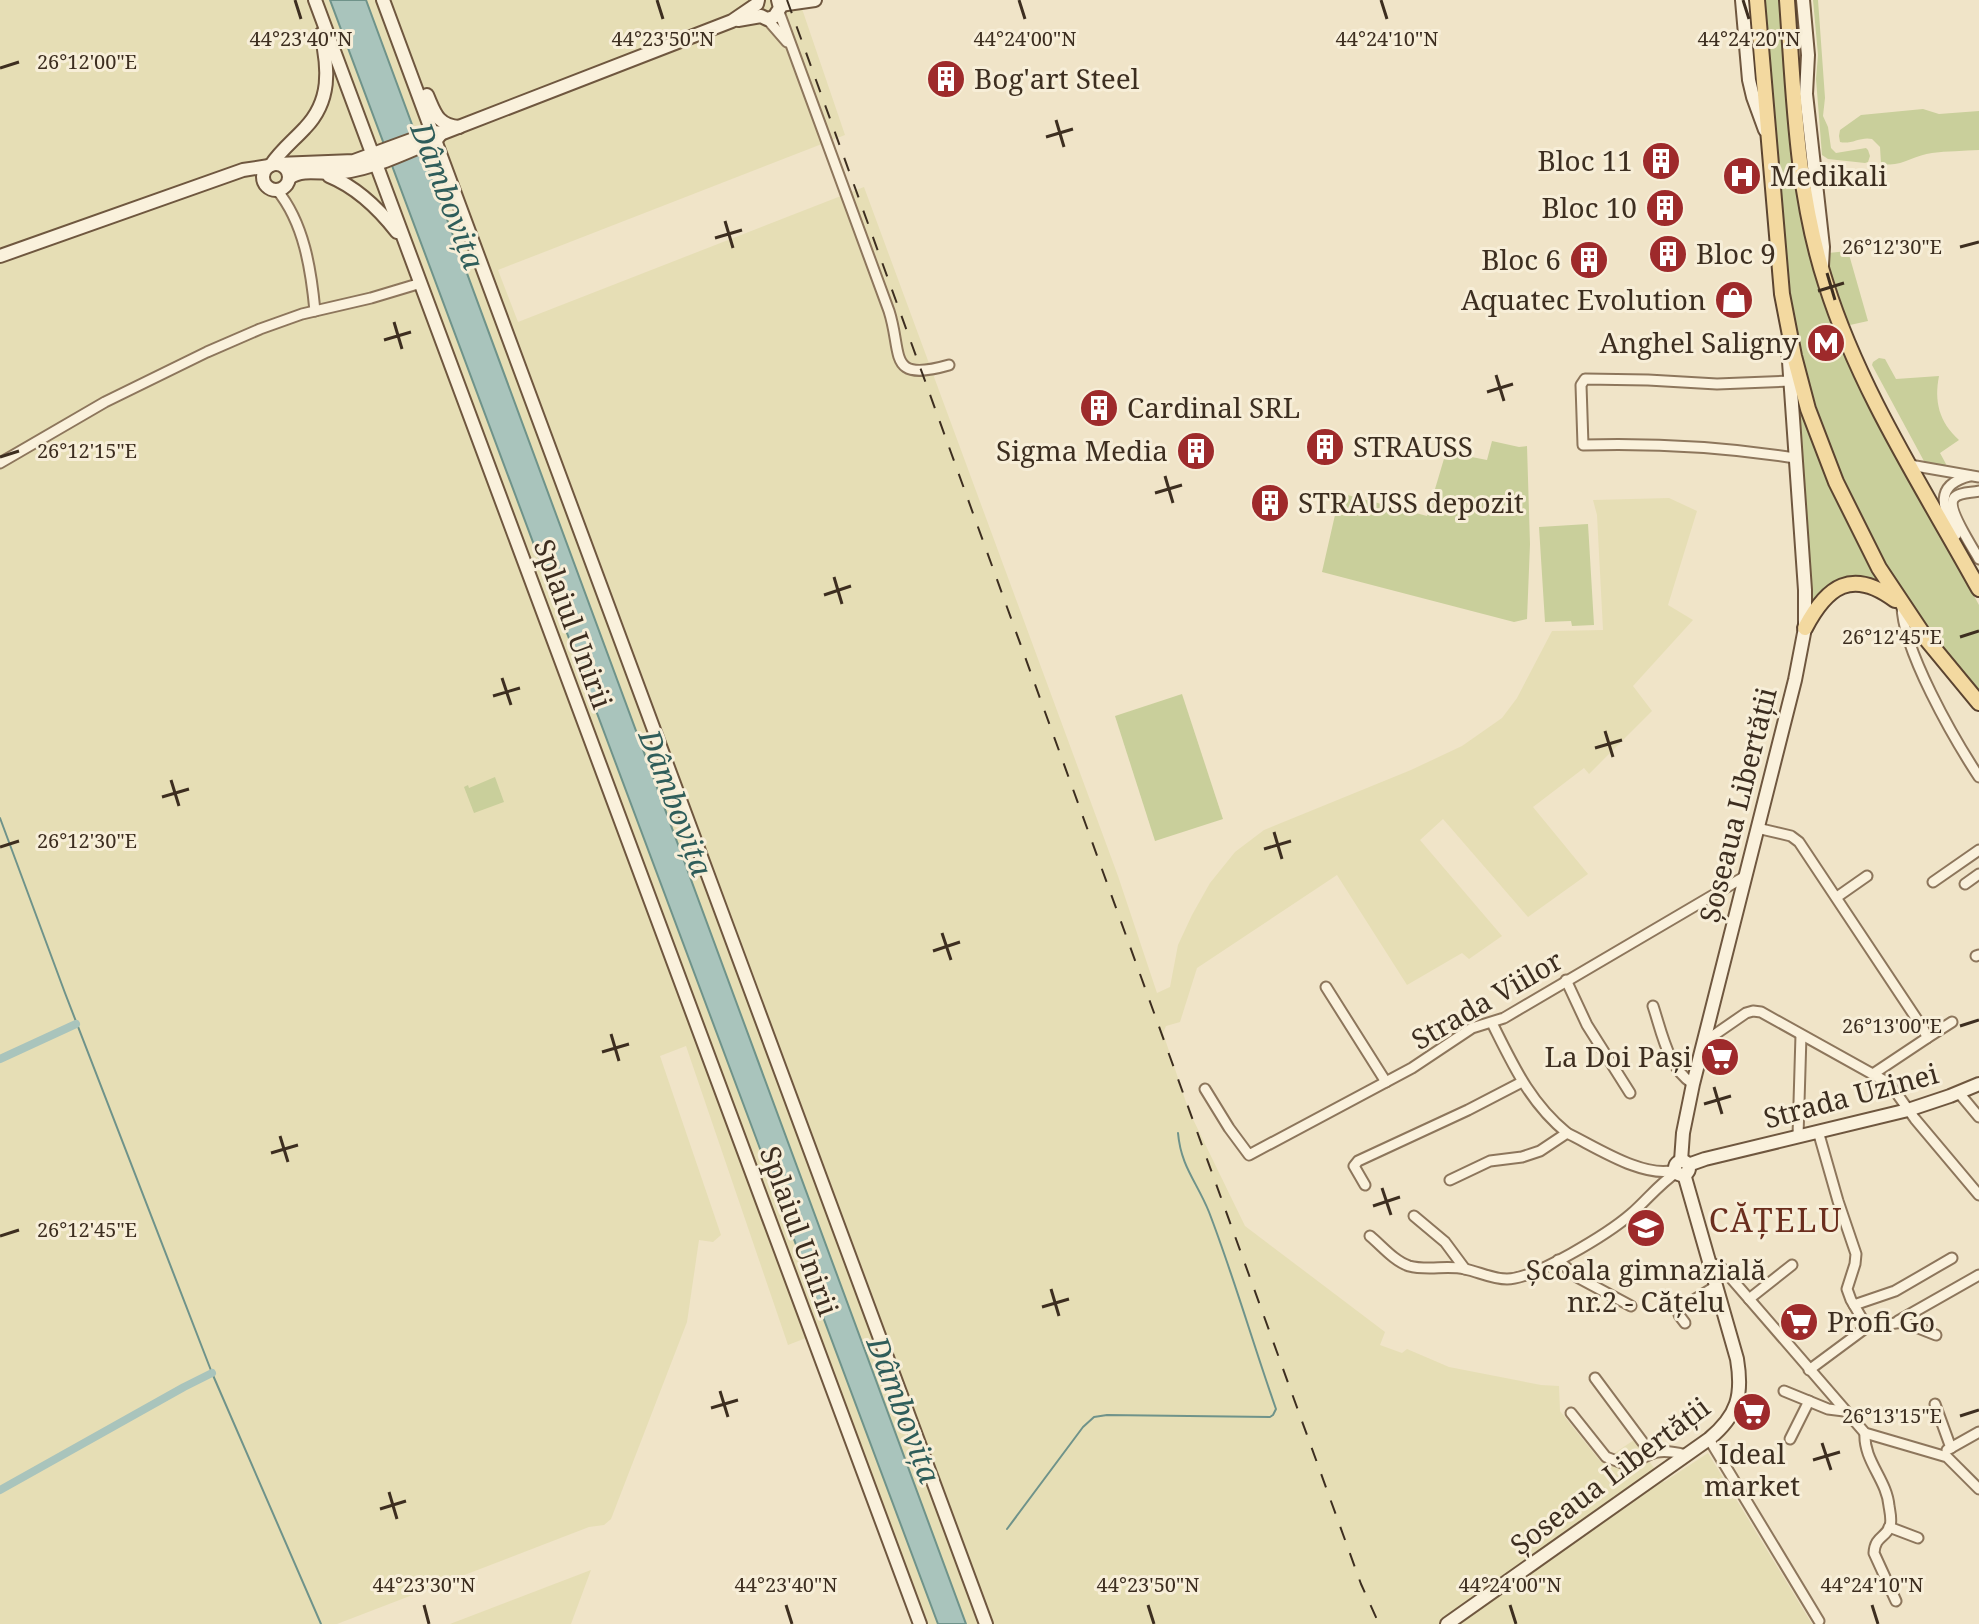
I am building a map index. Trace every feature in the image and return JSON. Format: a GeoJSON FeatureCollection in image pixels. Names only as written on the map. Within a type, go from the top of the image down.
{"type":"FeatureCollection","features":[{"type":"Feature","properties":{"kind":"main road","name":"Splaiul Unirii"},"geometry":{"type":"LineString","coordinates":[[314,0],[377,159],[920,1624]]}},
{"type":"Feature","properties":{"kind":"main road"},"geometry":{"type":"LineString","coordinates":[[272,165],[287,170],[289,178],[286,185],[277,190],[269,188],[263,175],[313,119],[324,95],[326,59],[314,0]]}},
{"type":"Feature","properties":{"kind":"main road","name":"Splaiul Unirii"},"geometry":{"type":"LineString","coordinates":[[383,0],[986,1624]]}},
{"type":"Feature","properties":{"kind":"main road"},"geometry":{"type":"LineString","coordinates":[[289,178],[299,173],[353,171],[766,6],[815,0]]}},
{"type":"Feature","properties":{"kind":"main road"},"geometry":{"type":"LineString","coordinates":[[1742,0],[1749,80],[1768,140]]}},
{"type":"Feature","properties":{"kind":"main road"},"geometry":{"type":"LineString","coordinates":[[1757,0],[1785,317],[1802,389],[1822,449],[1859,532],[1902,605],[1942,660],[1979,703]]}},
{"type":"Feature","properties":{"kind":"main road"},"geometry":{"type":"LineString","coordinates":[[1803,0],[1808,55],[1806,94],[1823,247],[1821,269]]}},
{"type":"Feature","properties":{"kind":"main road"},"geometry":{"type":"LineString","coordinates":[[1787,2],[1804,192],[1821,269],[1853,355],[1886,422],[1972,561],[1979,589]]}},
{"type":"Feature","properties":{"kind":"main road"},"geometry":{"type":"LineString","coordinates":[[405,58],[419,77],[438,117],[446,125],[459,127]]}},
{"type":"Feature","properties":{"kind":"main road"},"geometry":{"type":"LineString","coordinates":[[0,256],[253,168],[295,162],[377,159]]}},
{"type":"Feature","properties":{"kind":"main road"},"geometry":{"type":"LineString","coordinates":[[322,173],[343,182],[370,203],[392,225],[408,248]]}},
{"type":"Feature","properties":{"kind":"main road"},"geometry":{"type":"LineString","coordinates":[[220,178],[248,177],[264,182]]}},
{"type":"Feature","properties":{"kind":"main road","name":"Șoseaua Libertății"},"geometry":{"type":"LineString","coordinates":[[1452,1621],[1709,1439],[1729,1420],[1738,1401],[1737,1359],[1681,1168],[1683,1133],[1693,1084],[1792,692],[1805,628],[1805,590],[1785,317]]}},
{"type":"Feature","properties":{"kind":"main road"},"geometry":{"type":"LineString","coordinates":[[1805,628],[1825,598],[1845,585],[1871,585],[1902,605]]}},
{"type":"Feature","properties":{"kind":"main road","name":"Strada Uzinei"},"geometry":{"type":"LineString","coordinates":[[1681,1168],[1705,1159],[1908,1110],[1979,1084]]}},
{"type":"Feature","properties":{"kind":"street"},"geometry":{"type":"LineString","coordinates":[[766,6],[792,48],[889,311],[898,359],[914,371],[949,365]]}},
{"type":"Feature","properties":{"kind":"street"},"geometry":{"type":"LineString","coordinates":[[277,190],[289,206],[299,230],[310,269],[315,311]]}},
{"type":"Feature","properties":{"kind":"street"},"geometry":{"type":"LineString","coordinates":[[0,463],[93,409],[260,329],[421,283]]}},
{"type":"Feature","properties":{"kind":"street"},"geometry":{"type":"LineString","coordinates":[[1790,381],[1717,384],[1585,379],[1581,385],[1582,434],[1583,445],[1664,445],[1795,458]]}},
{"type":"Feature","properties":{"kind":"street"},"geometry":{"type":"LineString","coordinates":[[1910,465],[1975,477]]}},
{"type":"Feature","properties":{"kind":"street"},"geometry":{"type":"LineString","coordinates":[[1972,561],[1962,548],[1944,501],[1953,483],[1975,477]]}},
{"type":"Feature","properties":{"kind":"street"},"geometry":{"type":"LineString","coordinates":[[1972,561],[1952,504],[1958,495],[1979,491]]}},
{"type":"Feature","properties":{"kind":"street"},"geometry":{"type":"LineString","coordinates":[[1902,605],[1905,628],[1920,665],[1953,735],[1979,777]]}},
{"type":"Feature","properties":{"kind":"street"},"geometry":{"type":"LineString","coordinates":[[1757,828],[1796,839],[1927,1038]]}},
{"type":"Feature","properties":{"kind":"street"},"geometry":{"type":"LineString","coordinates":[[1933,882],[1979,850]]}},
{"type":"Feature","properties":{"kind":"street"},"geometry":{"type":"LineString","coordinates":[[1965,884],[1979,874]]}},
{"type":"Feature","properties":{"kind":"street"},"geometry":{"type":"LineString","coordinates":[[1837,897],[1867,876]]}},
{"type":"Feature","properties":{"kind":"street","name":"Strada Viilor"},"geometry":{"type":"LineString","coordinates":[[1205,1089],[1249,1155],[1412,1068],[1472,1028],[1504,1018],[1744,877]]}},
{"type":"Feature","properties":{"kind":"street"},"geometry":{"type":"LineString","coordinates":[[1566,980],[1587,1025],[1630,1093]]}},
{"type":"Feature","properties":{"kind":"street"},"geometry":{"type":"LineString","coordinates":[[1326,987],[1386,1082]]}},
{"type":"Feature","properties":{"kind":"street"},"geometry":{"type":"LineString","coordinates":[[1653,1006],[1673,1061],[1684,1079],[1693,1084]]}},
{"type":"Feature","properties":{"kind":"street"},"geometry":{"type":"LineString","coordinates":[[1703,1042],[1746,1013],[1761,1012],[1873,1074],[1890,1086],[1979,1195]]}},
{"type":"Feature","properties":{"kind":"street"},"geometry":{"type":"LineString","coordinates":[[1873,1074],[1952,1022]]}},
{"type":"Feature","properties":{"kind":"street"},"geometry":{"type":"LineString","coordinates":[[1492,1023],[1522,1082],[1567,1133],[1642,1169],[1659,1173],[1681,1168]]}},
{"type":"Feature","properties":{"kind":"street"},"geometry":{"type":"LineString","coordinates":[[1798,1136],[1801,1035]]}},
{"type":"Feature","properties":{"kind":"street"},"geometry":{"type":"LineString","coordinates":[[1365,1185],[1354,1166],[1358,1161],[1522,1082]]}},
{"type":"Feature","properties":{"kind":"street"},"geometry":{"type":"LineString","coordinates":[[1959,1093],[1979,1117]]}},
{"type":"Feature","properties":{"kind":"street"},"geometry":{"type":"LineString","coordinates":[[1818,1131],[1855,1248],[1856,1259],[1847,1289],[1867,1327]]}},
{"type":"Feature","properties":{"kind":"street"},"geometry":{"type":"LineString","coordinates":[[1450,1180],[1490,1161],[1540,1151],[1567,1133]]}},
{"type":"Feature","properties":{"kind":"street"},"geometry":{"type":"LineString","coordinates":[[1370,1236],[1398,1260],[1411,1266],[1465,1269],[1494,1278],[1513,1279],[1558,1260],[1617,1225],[1681,1168]]}},
{"type":"Feature","properties":{"kind":"street"},"geometry":{"type":"LineString","coordinates":[[1414,1216],[1445,1242],[1465,1269]]}},
{"type":"Feature","properties":{"kind":"street"},"geometry":{"type":"LineString","coordinates":[[1854,1305],[1895,1291],[1952,1258]]}},
{"type":"Feature","properties":{"kind":"street"},"geometry":{"type":"LineString","coordinates":[[1558,1260],[1577,1277],[1631,1306]]}},
{"type":"Feature","properties":{"kind":"street"},"geometry":{"type":"LineString","coordinates":[[1710,1263],[1721,1267],[1865,1433],[1941,1454],[1956,1464],[1979,1489]]}},
{"type":"Feature","properties":{"kind":"street"},"geometry":{"type":"LineString","coordinates":[[1749,1299],[1792,1265]]}},
{"type":"Feature","properties":{"kind":"street"},"geometry":{"type":"LineString","coordinates":[[1895,1323],[1979,1275]]}},
{"type":"Feature","properties":{"kind":"street"},"geometry":{"type":"LineString","coordinates":[[1685,1323],[1679,1315],[1681,1308],[1716,1286]]}},
{"type":"Feature","properties":{"kind":"street"},"geometry":{"type":"LineString","coordinates":[[1809,1370],[1867,1327],[1910,1323],[1936,1335]]}},
{"type":"Feature","properties":{"kind":"street"},"geometry":{"type":"LineString","coordinates":[[1595,1378],[1650,1452]]}},
{"type":"Feature","properties":{"kind":"street"},"geometry":{"type":"LineString","coordinates":[[1784,1391],[1828,1409],[1844,1411]]}},
{"type":"Feature","properties":{"kind":"street"},"geometry":{"type":"LineString","coordinates":[[1790,1439],[1809,1401]]}},
{"type":"Feature","properties":{"kind":"street"},"geometry":{"type":"LineString","coordinates":[[1935,1404],[1951,1448]]}},
{"type":"Feature","properties":{"kind":"street"},"geometry":{"type":"LineString","coordinates":[[1571,1413],[1606,1457],[1630,1466],[1650,1452],[1686,1455]]}},
{"type":"Feature","properties":{"kind":"street"},"geometry":{"type":"LineString","coordinates":[[1941,1454],[1979,1432]]}},
{"type":"Feature","properties":{"kind":"street"},"geometry":{"type":"LineString","coordinates":[[1865,1433],[1866,1451],[1887,1494],[1891,1520],[1875,1544],[1874,1553],[1896,1601]]}},
{"type":"Feature","properties":{"kind":"street"},"geometry":{"type":"LineString","coordinates":[[1709,1439],[1819,1621]]}},
{"type":"Feature","properties":{"kind":"street"},"geometry":{"type":"LineString","coordinates":[[1889,1527],[1918,1538]]}},
{"type":"Feature","properties":{"kind":"shaded area"},"geometry":{"type":"Polygon","coordinates":[[[0,0],[799,0],[845,135],[498,270],[518,322],[864,187],[1118,876],[1157,993],[1170,987],[1178,945],[1192,915],[1210,883],[1235,852],[1264,830],[1462,746],[1502,718],[1517,698],[1552,631],[1603,630],[1597,515],[1593,500],[1669,498],[1697,511],[1668,605],[1693,620],[1633,686],[1652,711],[1589,774],[1584,768],[1533,807],[1588,874],[1528,917],[1443,819],[1420,840],[1502,936],[1469,959],[1462,953],[1407,985],[1337,875],[1197,968],[1180,1022],[1166,1026],[1163,1033],[1189,1111],[1245,1226],[1385,1332],[1380,1345],[1402,1353],[1407,1349],[1449,1367],[1559,1386],[1560,1411],[1601,1462],[1634,1440],[1664,1482],[1708,1453],[1812,1624],[913,1624],[806,1338],[788,1345],[686,1046],[660,1056],[721,1235],[713,1242],[699,1240],[687,1322],[611,1519],[604,1525],[589,1527],[337,1624],[0,1624],[0,0]]]}},
{"type":"Feature","properties":{"kind":"shaded area"},"geometry":{"type":"Polygon","coordinates":[[[591,1570],[571,1624],[450,1624],[591,1570]]]}},
{"type":"Feature","properties":{"kind":"green space"},"geometry":{"type":"Polygon","coordinates":[[[1764,0],[1781,0],[1797,187],[1816,279],[1855,378],[1979,605],[1979,692],[1911,605],[1865,527],[1829,444],[1815,400],[1793,312],[1786,267],[1764,0]]]}},
{"type":"Feature","properties":{"kind":"green space"},"geometry":{"type":"Polygon","coordinates":[[[1813,0],[1818,0],[1825,98],[1823,116],[1831,148],[1836,153],[1866,148],[1870,156],[1865,163],[1828,159],[1822,155],[1813,0]]]}},
{"type":"Feature","properties":{"kind":"green space"},"geometry":{"type":"Polygon","coordinates":[[[1923,109],[1939,114],[1979,111],[1979,150],[1932,153],[1887,164],[1881,163],[1880,147],[1872,139],[1840,142],[1840,130],[1861,115],[1923,109]]]}},
{"type":"Feature","properties":{"kind":"green space"},"geometry":{"type":"Polygon","coordinates":[[[1848,251],[1868,321],[1850,325],[1836,301],[1828,253],[1848,251]]]}},
{"type":"Feature","properties":{"kind":"green space"},"geometry":{"type":"Polygon","coordinates":[[[1879,358],[1885,359],[1896,379],[1939,376],[1937,394],[1940,411],[1959,440],[1940,453],[1945,466],[1925,463],[1872,365],[1879,358]]]}},
{"type":"Feature","properties":{"kind":"green space"},"geometry":{"type":"Polygon","coordinates":[[[1792,370],[1842,505],[1882,582],[1870,581],[1815,606],[1809,605],[1792,370]]]}},
{"type":"Feature","properties":{"kind":"green space"},"geometry":{"type":"Polygon","coordinates":[[[1492,441],[1527,446],[1530,544],[1527,619],[1514,622],[1322,572],[1340,493],[1427,516],[1446,452],[1487,460],[1492,441]]]}},
{"type":"Feature","properties":{"kind":"green space"},"geometry":{"type":"Polygon","coordinates":[[[1588,524],[1594,625],[1572,626],[1571,621],[1545,622],[1539,527],[1588,524]]]}},
{"type":"Feature","properties":{"kind":"green space"},"geometry":{"type":"Polygon","coordinates":[[[1182,694],[1223,819],[1155,841],[1115,716],[1182,694]]]}},
{"type":"Feature","properties":{"kind":"green space"},"geometry":{"type":"Polygon","coordinates":[[[495,777],[504,802],[474,813],[464,787],[468,785],[469,788],[495,777]]]}},
{"type":"Feature","properties":{"kind":"water"},"geometry":{"type":"Polygon","coordinates":[[[330,0],[366,0],[966,1624],[938,1624],[330,0]]]}},
{"type":"Feature","properties":{"kind":"waterway"},"geometry":{"type":"LineString","coordinates":[[0,818],[212,1373],[321,1624]]}},
{"type":"Feature","properties":{"kind":"waterway"},"geometry":{"type":"LineString","coordinates":[[0,1059],[76,1024]]}},
{"type":"Feature","properties":{"kind":"waterway"},"geometry":{"type":"LineString","coordinates":[[1007,1529],[1083,1427],[1094,1417],[1270,1417],[1276,1409],[1218,1236],[1182,1155],[1178,1133]]}},
{"type":"Feature","properties":{"kind":"waterway"},"geometry":{"type":"LineString","coordinates":[[0,1490],[212,1373]]}},
{"type":"Feature","properties":{"kind":"railway"},"geometry":{"type":"LineString","coordinates":[[787,0],[1361,1584],[1379,1624]]}},
{"type":"Feature","properties":{"kind":"place","name":"Bog'art Steel"},"geometry":{"type":"Point","coordinates":[946,79]}},
{"type":"Feature","properties":{"kind":"place","name":"Bloc 11"},"geometry":{"type":"Point","coordinates":[1661,161]}},
{"type":"Feature","properties":{"kind":"place","name":"Medikali"},"geometry":{"type":"Point","coordinates":[1742,176]}},
{"type":"Feature","properties":{"kind":"place","name":"Bloc 10"},"geometry":{"type":"Point","coordinates":[1665,208]}},
{"type":"Feature","properties":{"kind":"place","name":"Bloc 9"},"geometry":{"type":"Point","coordinates":[1668,254]}},
{"type":"Feature","properties":{"kind":"place","name":"Bloc 6"},"geometry":{"type":"Point","coordinates":[1589,260]}},
{"type":"Feature","properties":{"kind":"place","name":"Aquatec Evolution"},"geometry":{"type":"Point","coordinates":[1734,300]}},
{"type":"Feature","properties":{"kind":"place","name":"Anghel Saligny"},"geometry":{"type":"Point","coordinates":[1826,343]}},
{"type":"Feature","properties":{"kind":"place","name":"Cardinal SRL"},"geometry":{"type":"Point","coordinates":[1099,408]}},
{"type":"Feature","properties":{"kind":"place","name":"STRAUSS"},"geometry":{"type":"Point","coordinates":[1325,447]}},
{"type":"Feature","properties":{"kind":"place","name":"Sigma Media"},"geometry":{"type":"Point","coordinates":[1196,451]}},
{"type":"Feature","properties":{"kind":"place","name":"STRAUSS depozit"},"geometry":{"type":"Point","coordinates":[1270,503]}},
{"type":"Feature","properties":{"kind":"place","name":"La Doi Pași"},"geometry":{"type":"Point","coordinates":[1720,1057]}},
{"type":"Feature","properties":{"kind":"place","name":"Școala gimnazială nr.2 - Cățelu"},"geometry":{"type":"Point","coordinates":[1646,1228]}},
{"type":"Feature","properties":{"kind":"place","name":"Profi Go"},"geometry":{"type":"Point","coordinates":[1799,1322]}},
{"type":"Feature","properties":{"kind":"place","name":"Ideal market"},"geometry":{"type":"Point","coordinates":[1752,1412]}},
{"type":"Feature","properties":{"kind":"district","name":"CĂȚELU"},"geometry":{"type":"Point","coordinates":[1776,1221]}},
{"type":"Feature","properties":{"kind":"water label","name":"Dâmbovița"},"geometry":{"type":"Point","coordinates":[447,196]}},
{"type":"Feature","properties":{"kind":"water label","name":"Dâmbovița"},"geometry":{"type":"Point","coordinates":[675,803]}},
{"type":"Feature","properties":{"kind":"water label","name":"Dâmbovița"},"geometry":{"type":"Point","coordinates":[903,1410]}}]}
